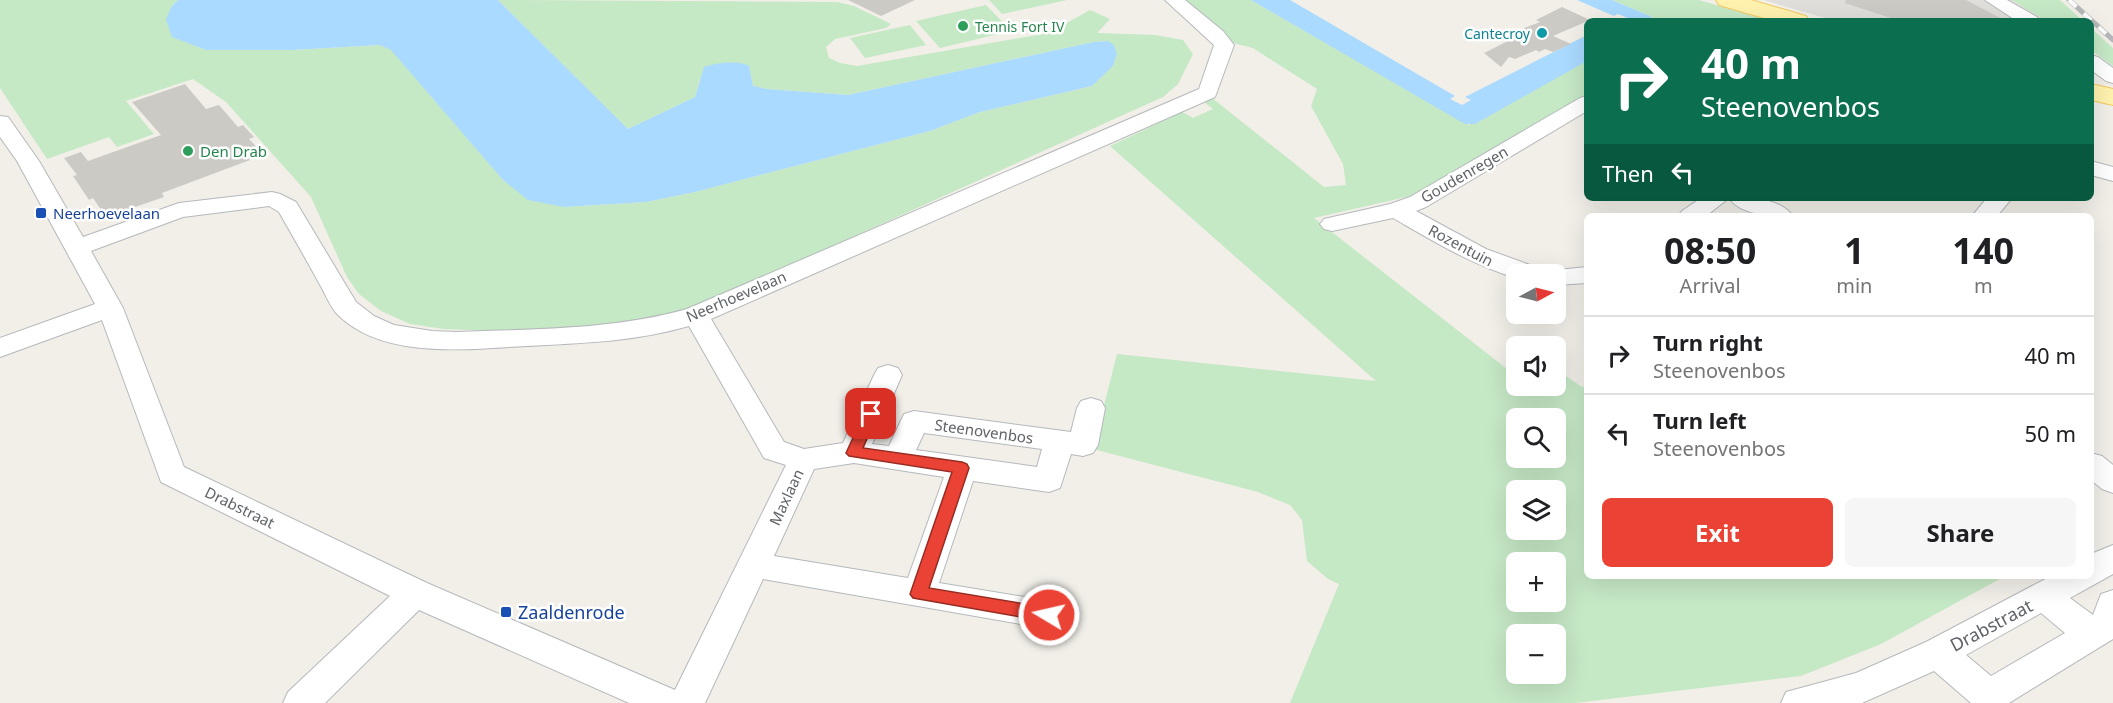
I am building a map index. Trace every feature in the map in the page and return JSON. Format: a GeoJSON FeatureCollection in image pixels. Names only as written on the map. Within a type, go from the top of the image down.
{"type":"FeatureCollection","features":[{"type":"Feature","properties":{"kind":"main road"},"geometry":{"type":"LineString","coordinates":[[1727,0],[1788,18]]}},
{"type":"Feature","properties":{"kind":"main road"},"geometry":{"type":"LineString","coordinates":[[2094,93],[2113,97]]}},
{"type":"Feature","properties":{"kind":"street","name":"Neerhoevelaan"},"geometry":{"type":"LineString","coordinates":[[77,248],[179,210],[273,199],[288,207],[346,308],[359,319],[396,334],[422,339],[456,341],[601,334],[658,326],[696,315],[1208,93],[1224,45],[1216,35],[1174,0]]}},
{"type":"Feature","properties":{"kind":"street"},"geometry":{"type":"LineString","coordinates":[[1994,0],[2025,18]]}},
{"type":"Feature","properties":{"kind":"street"},"geometry":{"type":"LineString","coordinates":[[2094,63],[2113,76]]}},
{"type":"Feature","properties":{"kind":"street","name":"Goudenregen"},"geometry":{"type":"LineString","coordinates":[[1332,224],[1397,210],[1418,202],[1584,104]]}},
{"type":"Feature","properties":{"kind":"street","name":"Drabstraat"},"geometry":{"type":"LineString","coordinates":[[0,122],[28,161],[111,308],[172,474],[415,594],[667,703]]}},
{"type":"Feature","properties":{"kind":"street"},"geometry":{"type":"LineString","coordinates":[[2094,169],[2113,174]]}},
{"type":"Feature","properties":{"kind":"street"},"geometry":{"type":"LineString","coordinates":[[1694,213],[1712,201]]}},
{"type":"Feature","properties":{"kind":"street"},"geometry":{"type":"LineString","coordinates":[[1745,201],[1764,213]]}},
{"type":"Feature","properties":{"kind":"street"},"geometry":{"type":"LineString","coordinates":[[1987,213],[1997,201]]}},
{"type":"Feature","properties":{"kind":"street","name":"Rozentuin"},"geometry":{"type":"LineString","coordinates":[[1397,210],[1471,252],[1506,268]]}},
{"type":"Feature","properties":{"kind":"street"},"geometry":{"type":"LineString","coordinates":[[1566,276],[1584,275]]}},
{"type":"Feature","properties":{"kind":"street"},"geometry":{"type":"LineString","coordinates":[[0,348],[111,308]]}},
{"type":"Feature","properties":{"kind":"street","name":"Maxlaan"},"geometry":{"type":"LineString","coordinates":[[687,703],[804,460],[774,450],[696,315]]}},
{"type":"Feature","properties":{"kind":"street"},"geometry":{"type":"LineString","coordinates":[[854,453],[888,375]]}},
{"type":"Feature","properties":{"kind":"street","name":"Steenovenbos"},"geometry":{"type":"LineString","coordinates":[[898,459],[914,421],[1083,445],[1091,408]]}},
{"type":"Feature","properties":{"kind":"street"},"geometry":{"type":"LineString","coordinates":[[804,460],[854,453],[1049,480],[1059,441]]}},
{"type":"Feature","properties":{"kind":"street"},"geometry":{"type":"LineString","coordinates":[[2094,466],[2113,481]]}},
{"type":"Feature","properties":{"kind":"street"},"geometry":{"type":"LineString","coordinates":[[919,594],[962,468]]}},
{"type":"Feature","properties":{"kind":"street"},"geometry":{"type":"LineString","coordinates":[[2094,568],[2113,558]]}},
{"type":"Feature","properties":{"kind":"street"},"geometry":{"type":"LineString","coordinates":[[774,569],[1049,615]]}},
{"type":"Feature","properties":{"kind":"street","name":"Drabstraat"},"geometry":{"type":"LineString","coordinates":[[1798,703],[1860,688],[1938,653],[2074,579]]}},
{"type":"Feature","properties":{"kind":"street"},"geometry":{"type":"LineString","coordinates":[[301,703],[415,594]]}},
{"type":"Feature","properties":{"kind":"street","name":"Drabstraat"},"geometry":{"type":"LineString","coordinates":[[2043,596],[2092,634]]}},
{"type":"Feature","properties":{"kind":"street","name":"Drabstraat"},"geometry":{"type":"LineString","coordinates":[[1938,653],[1989,696],[2002,698],[2106,626],[2113,604]]}},
{"type":"Feature","properties":{"kind":"shaded area"},"geometry":{"type":"Polygon","coordinates":[[[1764,0],[2012,0],[2041,18],[1825,18],[1764,0]]]}},
{"type":"Feature","properties":{"kind":"green space"},"geometry":{"type":"Polygon","coordinates":[[[0,0],[178,0],[172,6],[172,36],[206,50],[292,50],[380,45],[392,50],[503,180],[564,207],[646,202],[695,192],[930,131],[980,112],[1092,86],[1113,66],[1117,54],[1108,41],[1094,42],[848,95],[753,86],[749,67],[738,63],[713,65],[700,79],[695,97],[628,129],[498,0],[837,2],[854,6],[891,24],[886,28],[835,39],[826,47],[829,58],[857,66],[1049,33],[1090,10],[1110,19],[1097,33],[1155,35],[1183,40],[1193,54],[1178,84],[1163,97],[682,314],[618,326],[490,331],[444,329],[410,324],[381,311],[359,294],[347,277],[311,197],[226,102],[193,79],[126,101],[154,134],[117,147],[109,137],[47,159],[0,88],[0,0]]]}},
{"type":"Feature","properties":{"kind":"green space","name":"Tennis Fort IV"},"geometry":{"type":"Polygon","coordinates":[[[989,0],[1067,0],[1002,14],[989,0]]]}},
{"type":"Feature","properties":{"kind":"green space"},"geometry":{"type":"Polygon","coordinates":[[[1180,0],[1251,0],[1469,125],[1584,63],[1584,97],[1415,195],[1314,218],[1506,368],[1506,396],[1566,396],[1566,376],[1584,387],[1584,579],[2000,579],[1881,644],[1801,676],[1575,703],[1290,703],[1339,584],[1328,579],[1307,561],[1302,520],[1290,505],[1258,492],[1093,449],[1117,354],[1376,381],[1110,146],[1182,112],[1193,118],[1213,109],[1204,102],[1212,98],[1324,187],[1346,185],[1343,164],[1311,106],[1317,89],[1253,48],[1233,43],[1180,0]]]}},
{"type":"Feature","properties":{"kind":"green space"},"geometry":{"type":"Polygon","coordinates":[[[1612,0],[1699,0],[1760,18],[1652,18],[1612,0]]]}},
{"type":"Feature","properties":{"kind":"green space"},"geometry":{"type":"Polygon","coordinates":[[[2012,0],[2060,0],[2080,18],[2041,18],[2012,0]]]}},
{"type":"Feature","properties":{"kind":"green space","name":"Tennis Fort IV"},"geometry":{"type":"Polygon","coordinates":[[[986,5],[1011,31],[940,48],[916,21],[986,5]]]}},
{"type":"Feature","properties":{"kind":"green space"},"geometry":{"type":"Polygon","coordinates":[[[910,25],[926,45],[865,58],[850,38],[910,25]]]}},
{"type":"Feature","properties":{"kind":"green space"},"geometry":{"type":"Polygon","coordinates":[[[2094,31],[2113,48],[2113,66],[2094,52],[2094,31]]]}},
{"type":"Feature","properties":{"kind":"water"},"geometry":{"type":"Polygon","coordinates":[[[178,0],[498,0],[628,129],[695,97],[704,67],[721,63],[739,63],[749,66],[753,86],[848,95],[1094,42],[1108,41],[1114,45],[1117,54],[1113,66],[1092,86],[980,112],[930,131],[695,192],[646,202],[564,207],[528,200],[503,180],[391,50],[380,45],[292,50],[206,50],[172,37],[166,19],[172,6],[178,0]]]}},
{"type":"Feature","properties":{"kind":"water"},"geometry":{"type":"Polygon","coordinates":[[[1251,0],[1290,0],[1455,96],[1450,99],[1462,105],[1471,100],[1465,97],[1584,37],[1584,63],[1475,124],[1465,124],[1251,0]]]}},
{"type":"Feature","properties":{"kind":"water"},"geometry":{"type":"Polygon","coordinates":[[[1577,0],[1612,0],[1652,18],[1628,18],[1618,14],[1614,16],[1577,0]]]}},
{"type":"Feature","properties":{"kind":"building"},"geometry":{"type":"Polygon","coordinates":[[[848,0],[915,0],[881,16],[848,0]]]}},
{"type":"Feature","properties":{"kind":"building"},"geometry":{"type":"Polygon","coordinates":[[[1846,0],[1966,0],[2000,18],[1891,18],[1845,3],[1846,0]]]}},
{"type":"Feature","properties":{"kind":"building","name":"Cantecroy"},"geometry":{"type":"Polygon","coordinates":[[[1562,7],[1586,18],[1584,23],[1553,36],[1571,44],[1553,52],[1545,49],[1539,52],[1536,50],[1515,59],[1509,57],[1501,67],[1484,53],[1526,32],[1524,28],[1540,22],[1536,20],[1562,7]]]}},
{"type":"Feature","properties":{"kind":"building","name":"Den Drab"},"geometry":{"type":"Polygon","coordinates":[[[185,84],[206,109],[219,105],[238,127],[243,125],[254,137],[249,139],[262,153],[248,158],[250,160],[162,193],[164,197],[106,217],[93,198],[89,200],[73,176],[77,175],[64,158],[81,152],[88,161],[161,135],[132,102],[185,84]]]}},
{"type":"Feature","properties":{"kind":"railway"},"geometry":{"type":"LineString","coordinates":[[2069,0],[2089,18]]}},
{"type":"Feature","properties":{"kind":"railway"},"geometry":{"type":"LineString","coordinates":[[2094,23],[2113,40]]}},
{"type":"Feature","properties":{"kind":"place","name":"Tennis Fort IV"},"geometry":{"type":"Point","coordinates":[963,26]}},
{"type":"Feature","properties":{"kind":"place","name":"Cantecroy"},"geometry":{"type":"Point","coordinates":[1542,33]}},
{"type":"Feature","properties":{"kind":"place","name":"Den Drab"},"geometry":{"type":"Point","coordinates":[188,151]}},
{"type":"Feature","properties":{"kind":"place","name":"Neerhoevelaan"},"geometry":{"type":"Point","coordinates":[41,213]}},
{"type":"Feature","properties":{"kind":"place","name":"Zaaldenrode"},"geometry":{"type":"Point","coordinates":[506,612]}},
{"type":"Feature","properties":{"kind":"route"},"geometry":{"type":"LineString","coordinates":[[871,414],[854,453],[962,468],[919,594],[1049,615]]}}]}
